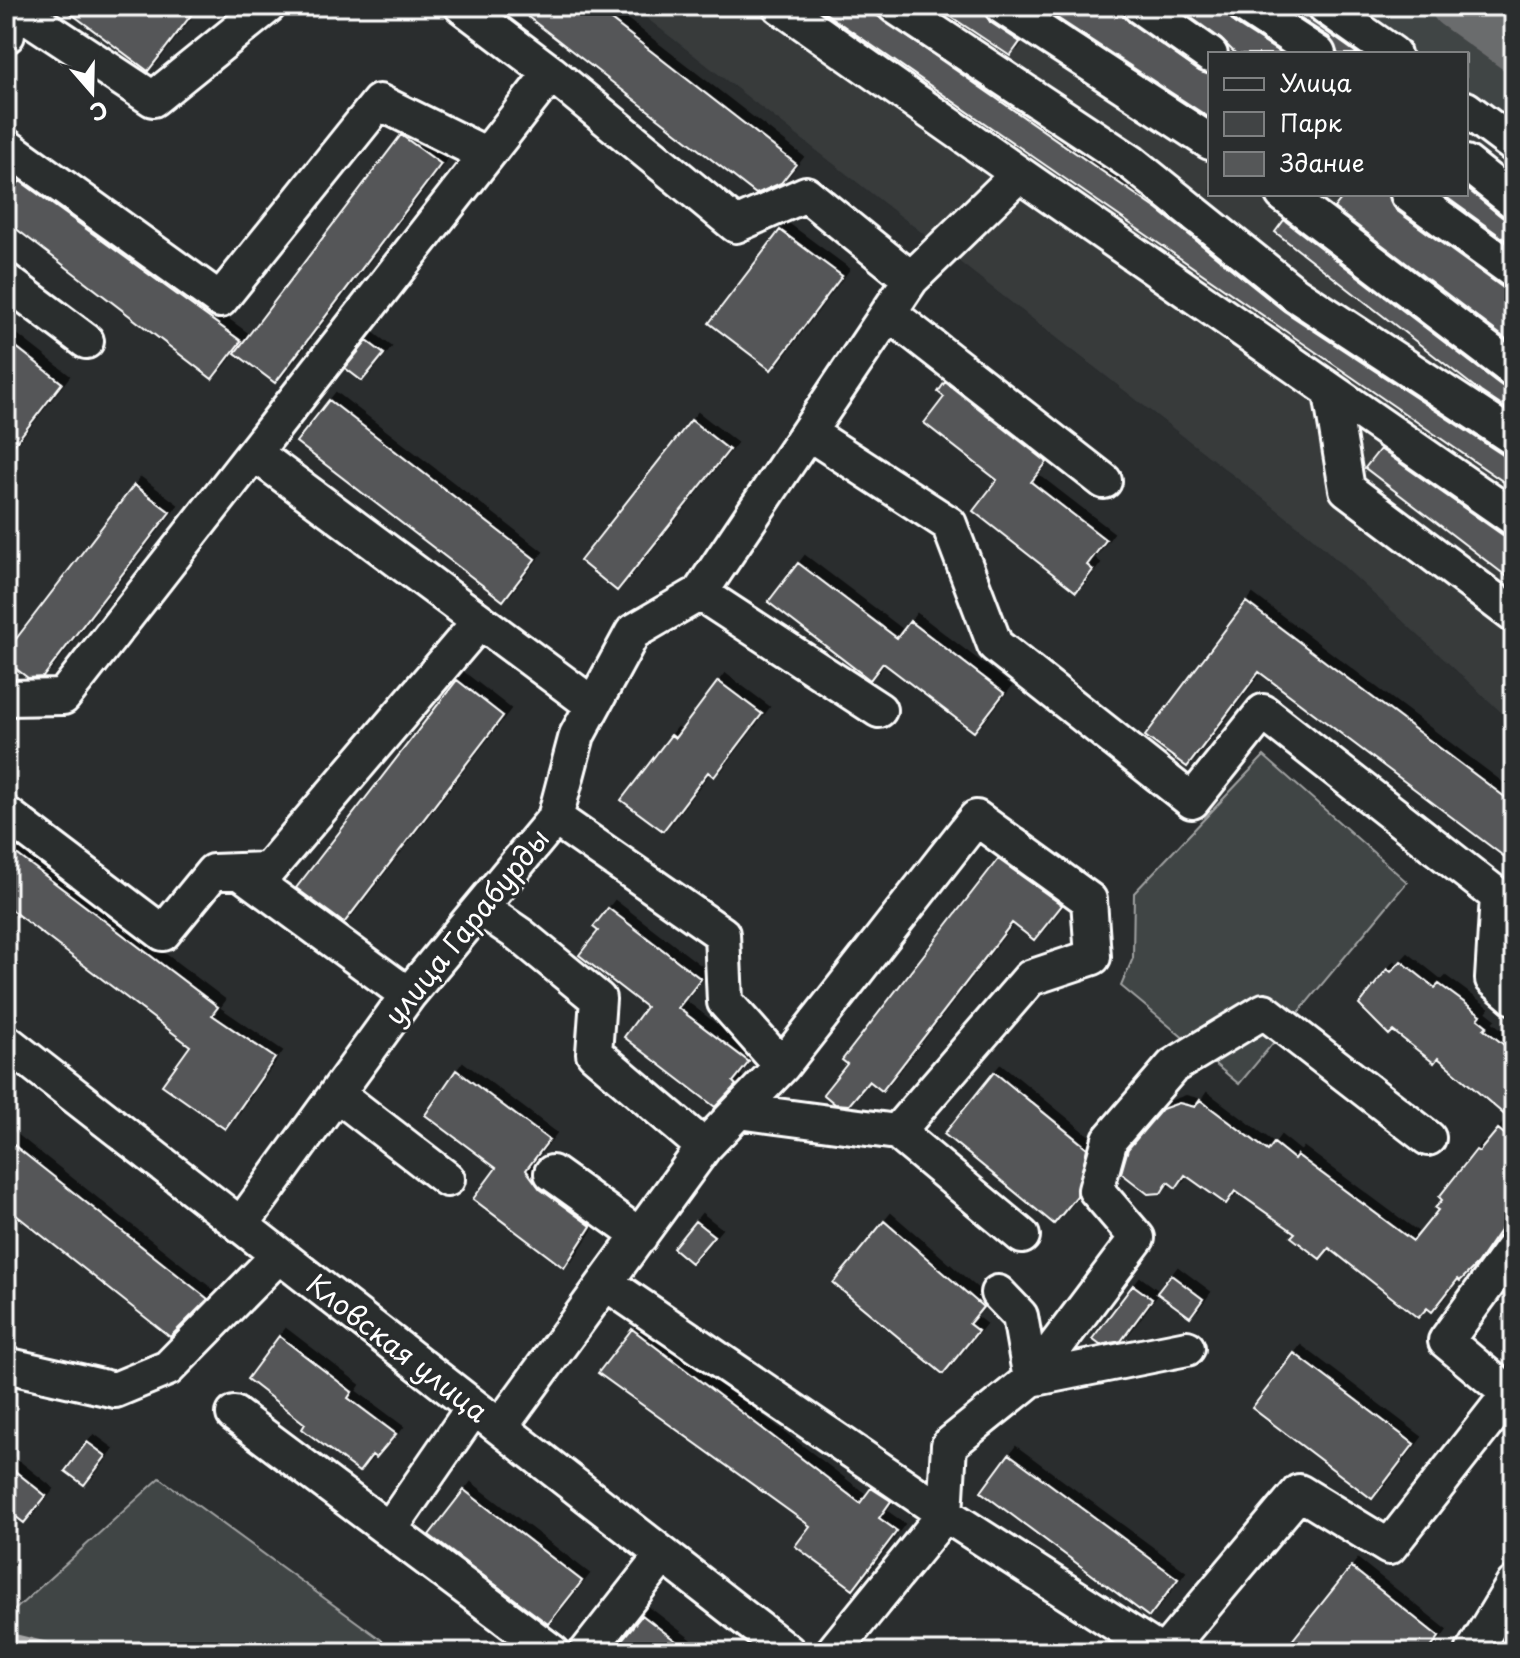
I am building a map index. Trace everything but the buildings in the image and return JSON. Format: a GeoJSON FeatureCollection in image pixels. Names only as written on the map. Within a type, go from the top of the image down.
{"type":"FeatureCollection","features":[{"type":"Feature","properties":{"kind":"street"},"geometry":{"type":"LineString","coordinates":[[15,25],[153,99],[268,6]]}},
{"type":"Feature","properties":{"kind":"street"},"geometry":{"type":"LineString","coordinates":[[462,6],[551,73],[736,225],[806,194],[911,279]]}},
{"type":"Feature","properties":{"kind":"street"},"geometry":{"type":"LineString","coordinates":[[780,6],[1514,518]]}},
{"type":"Feature","properties":{"kind":"street"},"geometry":{"type":"LineString","coordinates":[[895,6],[1132,163],[1295,294],[1514,438]]}},
{"type":"Feature","properties":{"kind":"street"},"geometry":{"type":"LineString","coordinates":[[1002,6],[1208,141]]}},
{"type":"Feature","properties":{"kind":"street"},"geometry":{"type":"LineString","coordinates":[[1140,6],[1208,54]]}},
{"type":"Feature","properties":{"kind":"street"},"geometry":{"type":"LineString","coordinates":[[1245,6],[1315,52]]}},
{"type":"Feature","properties":{"kind":"street"},"geometry":{"type":"LineString","coordinates":[[1325,6],[1390,52]]}},
{"type":"Feature","properties":{"kind":"street"},"geometry":{"type":"LineString","coordinates":[[6,698],[63,697],[551,73]]}},
{"type":"Feature","properties":{"kind":"street"},"geometry":{"type":"LineString","coordinates":[[6,146],[220,300],[379,102],[487,155]]}},
{"type":"Feature","properties":{"kind":"street"},"geometry":{"type":"LineString","coordinates":[[1468,110],[1514,145]]}},
{"type":"Feature","properties":{"kind":"street"},"geometry":{"type":"LineString","coordinates":[[1468,165],[1514,201]]}},
{"type":"Feature","properties":{"kind":"street","name":"улица Гарабурды"},"geometry":{"type":"LineString","coordinates":[[241,1225],[408,995],[555,818],[577,735],[633,632],[700,593],[911,279],[1019,174]]}},
{"type":"Feature","properties":{"kind":"street"},"geometry":{"type":"LineString","coordinates":[[1286,196],[1514,370]]}},
{"type":"Feature","properties":{"kind":"street"},"geometry":{"type":"LineString","coordinates":[[1411,196],[1514,271]]}},
{"type":"Feature","properties":{"kind":"street"},"geometry":{"type":"LineString","coordinates":[[6,281],[86,341]]}},
{"type":"Feature","properties":{"kind":"street"},"geometry":{"type":"LineString","coordinates":[[890,314],[1104,481]]}},
{"type":"Feature","properties":{"kind":"street"},"geometry":{"type":"LineString","coordinates":[[1331,393],[1347,489],[1514,615]]}},
{"type":"Feature","properties":{"kind":"street"},"geometry":{"type":"LineString","coordinates":[[809,433],[949,524],[995,645],[1192,801],[1263,712],[1498,896],[1493,979],[1514,997]]}},
{"type":"Feature","properties":{"kind":"street"},"geometry":{"type":"LineString","coordinates":[[254,453],[593,705]]}},
{"type":"Feature","properties":{"kind":"street"},"geometry":{"type":"LineString","coordinates":[[700,593],[879,710]]}},
{"type":"Feature","properties":{"kind":"street"},"geometry":{"type":"LineString","coordinates":[[6,814],[163,933],[213,872],[268,870],[480,621]]}},
{"type":"Feature","properties":{"kind":"street"},"geometry":{"type":"LineString","coordinates":[[555,818],[722,934],[725,1002],[782,1066]]}},
{"type":"Feature","properties":{"kind":"street"},"geometry":{"type":"LineString","coordinates":[[500,1427],[704,1147],[782,1066],[976,818],[1089,900],[1093,957],[1030,978],[897,1132]]}},
{"type":"Feature","properties":{"kind":"street"},"geometry":{"type":"LineString","coordinates":[[239,871],[408,995]]}},
{"type":"Feature","properties":{"kind":"street"},"geometry":{"type":"LineString","coordinates":[[482,909],[520,935],[598,999],[594,1053],[704,1147]]}},
{"type":"Feature","properties":{"kind":"street"},"geometry":{"type":"LineString","coordinates":[[833,1652],[945,1514],[949,1445],[1031,1379],[1137,1238],[1096,1190],[1110,1139],[1173,1066],[1264,1011],[1428,1138]]}},
{"type":"Feature","properties":{"kind":"street","name":"Кловская улица"},"geometry":{"type":"LineString","coordinates":[[11,1056],[241,1225],[788,1652]]}},
{"type":"Feature","properties":{"kind":"street"},"geometry":{"type":"LineString","coordinates":[[337,1094],[447,1179]]}},
{"type":"Feature","properties":{"kind":"street"},"geometry":{"type":"LineString","coordinates":[[739,1111],[897,1132],[1022,1236]]}},
{"type":"Feature","properties":{"kind":"street"},"geometry":{"type":"LineString","coordinates":[[552,1173],[640,1236]]}},
{"type":"Feature","properties":{"kind":"street"},"geometry":{"type":"LineString","coordinates":[[606,1283],[945,1514],[1162,1652],[1299,1492],[1389,1547],[1511,1396],[1446,1341],[1514,1247]]}},
{"type":"Feature","properties":{"kind":"street"},"geometry":{"type":"LineString","coordinates":[[6,1365],[115,1390],[128,1385],[168,1368],[278,1256]]}},
{"type":"Feature","properties":{"kind":"street"},"geometry":{"type":"LineString","coordinates":[[998,1293],[1020,1316],[1031,1379]]}},
{"type":"Feature","properties":{"kind":"street"},"geometry":{"type":"LineString","coordinates":[[1031,1379],[1187,1348]]}},
{"type":"Feature","properties":{"kind":"street"},"geometry":{"type":"LineString","coordinates":[[389,1530],[474,1407]]}},
{"type":"Feature","properties":{"kind":"street"},"geometry":{"type":"LineString","coordinates":[[234,1414],[552,1652]]}},
{"type":"Feature","properties":{"kind":"street"},"geometry":{"type":"LineString","coordinates":[[587,1652],[663,1555]]}},
{"type":"Feature","properties":{"kind":"street"},"geometry":{"type":"LineString","coordinates":[[1473,1652],[1514,1584]]}},
{"type":"Feature","properties":{"kind":"shaded area"},"geometry":{"type":"Polygon","coordinates":[[[631,6],[1345,6],[1411,52],[1208,52],[1208,196],[1468,196],[1468,91],[1514,123],[1514,724],[1311,536],[631,6]]]}},
{"type":"Feature","properties":{"kind":"green space"},"geometry":{"type":"Polygon","coordinates":[[[1345,6],[1514,6],[1514,123],[1468,91],[1468,52],[1411,52],[1345,6]]]}},
{"type":"Feature","properties":{"kind":"green space"},"geometry":{"type":"Polygon","coordinates":[[[1264,756],[1407,882],[1239,1084],[1121,986],[1133,958],[1134,893],[1264,756]]]}},
{"type":"Feature","properties":{"kind":"green space"},"geometry":{"type":"Polygon","coordinates":[[[160,1478],[398,1652],[6,1652],[6,1618],[160,1478]]]}},
{"type":"Feature","properties":{"kind":"waterway"},"geometry":{"type":"LineString","coordinates":[[1454,6],[1514,49]]}},
{"type":"Feature","properties":{"kind":"waterway"},"geometry":{"type":"LineString","coordinates":[[6,1636],[71,1652]]}}]}
